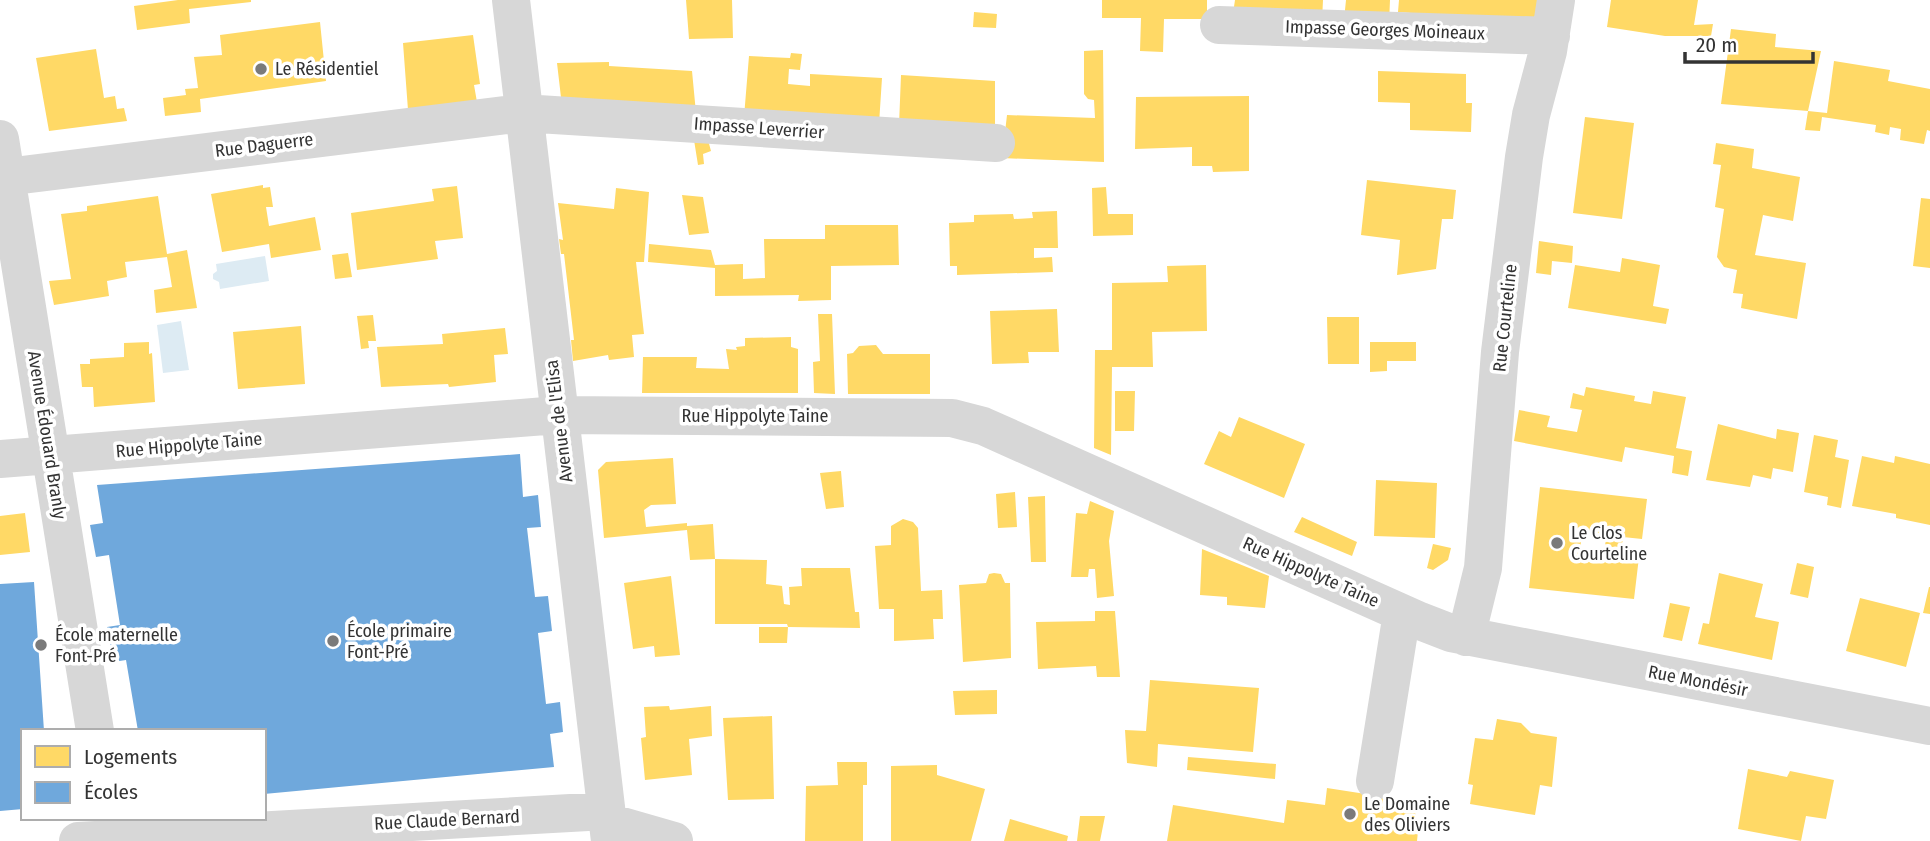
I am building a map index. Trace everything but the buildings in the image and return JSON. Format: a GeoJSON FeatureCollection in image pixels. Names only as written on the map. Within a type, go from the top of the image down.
{"type":"FeatureCollection","features":[{"type":"Feature","properties":{"kind":"street","name":"Avenue de l'Elisa"},"geometry":{"type":"LineString","coordinates":[[511,0],[608,825]]}},
{"type":"Feature","properties":{"kind":"street","name":"Impasse Georges Moineaux"},"geometry":{"type":"LineString","coordinates":[[1219,25],[1554,18]]}},
{"type":"Feature","properties":{"kind":"street","name":"Rue Courteline"},"geometry":{"type":"LineString","coordinates":[[1466,637],[1483,568],[1500,352],[1524,157],[1554,18]]}},
{"type":"Feature","properties":{"kind":"street","name":"Impasse Leverrier"},"geometry":{"type":"LineString","coordinates":[[523,113],[996,143]]}},
{"type":"Feature","properties":{"kind":"street","name":"Rue Daguerre"},"geometry":{"type":"LineString","coordinates":[[6,177],[523,113]]}},
{"type":"Feature","properties":{"kind":"street","name":"Avenue Édouard Branly"},"geometry":{"type":"LineString","coordinates":[[0,139],[95,729]]}},
{"type":"Feature","properties":{"kind":"street","name":"Rue Hippolyte Taine"},"geometry":{"type":"LineString","coordinates":[[0,459],[558,415],[922,416],[966,421],[994,430],[1402,613],[1466,637]]}},
{"type":"Feature","properties":{"kind":"street"},"geometry":{"type":"LineString","coordinates":[[1375,780],[1402,613]]}},
{"type":"Feature","properties":{"kind":"street","name":"Rue Mondésir"},"geometry":{"type":"LineString","coordinates":[[1466,637],[1930,726]]}},
{"type":"Feature","properties":{"kind":"street","name":"Rue Claude Bernard"},"geometry":{"type":"LineString","coordinates":[[103,835],[608,825],[674,841]]}},
{"type":"Feature","properties":{"kind":"shaded area"},"geometry":{"type":"Polygon","coordinates":[[[265,256],[269,281],[220,289],[219,282],[213,279],[213,274],[217,271],[216,264],[265,256]]]}},
{"type":"Feature","properties":{"kind":"shaded area"},"geometry":{"type":"Polygon","coordinates":[[[181,321],[189,370],[163,373],[157,325],[181,321]]]}},
{"type":"Feature","properties":{"kind":"place","name":"Le Résidentiel"},"geometry":{"type":"Point","coordinates":[261,69]}},
{"type":"Feature","properties":{"kind":"place","name":"Le Clos Courteline"},"geometry":{"type":"Point","coordinates":[1557,543]}},
{"type":"Feature","properties":{"kind":"place","name":"École primaire Font-Pré"},"geometry":{"type":"Point","coordinates":[333,641]}},
{"type":"Feature","properties":{"kind":"place","name":"École maternelle Font-Pré"},"geometry":{"type":"Point","coordinates":[41,645]}},
{"type":"Feature","properties":{"kind":"place","name":"Le Domaine des Oliviers"},"geometry":{"type":"Point","coordinates":[1350,814]}}]}
